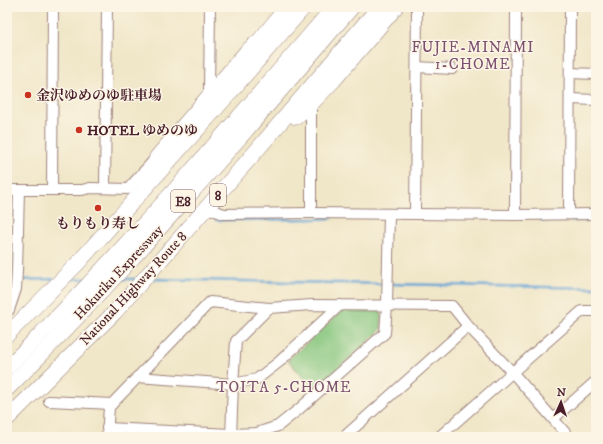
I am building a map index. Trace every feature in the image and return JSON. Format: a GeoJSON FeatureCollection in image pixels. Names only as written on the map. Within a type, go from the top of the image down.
{"type":"FeatureCollection","features":[{"type":"Feature","properties":{"kind":"highway"},"geometry":{"type":"LineString","coordinates":[[149,184],[157,157],[247,51],[259,41],[287,7]]}},
{"type":"Feature","properties":{"kind":"highway"},"geometry":{"type":"LineString","coordinates":[[7,335],[77,264],[214,111],[304,7]]}},
{"type":"Feature","properties":{"kind":"highway","name":"Hokuriku Expressway"},"geometry":{"type":"LineString","coordinates":[[7,368],[128,242],[334,7]]}},
{"type":"Feature","properties":{"kind":"highway","name":"Hokuriku Expressway"},"geometry":{"type":"LineString","coordinates":[[7,389],[139,250],[232,146],[352,7]]}},
{"type":"Feature","properties":{"kind":"highway","name":"National Highway Route 8"},"geometry":{"type":"LineString","coordinates":[[7,419],[115,312],[273,132],[379,7]]}},
{"type":"Feature","properties":{"kind":"highway"},"geometry":{"type":"LineString","coordinates":[[273,132],[297,116],[311,104],[334,80],[396,7]]}},
{"type":"Feature","properties":{"kind":"highway"},"geometry":{"type":"LineString","coordinates":[[214,111],[251,56],[259,41]]}},
{"type":"Feature","properties":{"kind":"street"},"geometry":{"type":"LineString","coordinates":[[52,190],[53,7]]}},
{"type":"Feature","properties":{"kind":"street"},"geometry":{"type":"LineString","coordinates":[[105,188],[107,7]]}},
{"type":"Feature","properties":{"kind":"street"},"geometry":{"type":"LineString","coordinates":[[210,7],[209,90],[212,93]]}},
{"type":"Feature","properties":{"kind":"street"},"geometry":{"type":"LineString","coordinates":[[415,214],[417,7]]}},
{"type":"Feature","properties":{"kind":"street"},"geometry":{"type":"LineString","coordinates":[[515,215],[516,7]]}},
{"type":"Feature","properties":{"kind":"street"},"geometry":{"type":"LineString","coordinates":[[569,214],[570,7]]}},
{"type":"Feature","properties":{"kind":"street"},"geometry":{"type":"LineString","coordinates":[[417,67],[452,69]]}},
{"type":"Feature","properties":{"kind":"street"},"geometry":{"type":"LineString","coordinates":[[570,74],[596,74]]}},
{"type":"Feature","properties":{"kind":"street"},"geometry":{"type":"LineString","coordinates":[[570,99],[596,100]]}},
{"type":"Feature","properties":{"kind":"street"},"geometry":{"type":"LineString","coordinates":[[311,104],[311,213]]}},
{"type":"Feature","properties":{"kind":"street"},"geometry":{"type":"LineString","coordinates":[[7,190],[82,190],[90,188],[128,188],[157,157]]}},
{"type":"Feature","properties":{"kind":"street"},"geometry":{"type":"LineString","coordinates":[[19,190],[18,271],[16,289],[8,310],[24,317]]}},
{"type":"Feature","properties":{"kind":"street"},"geometry":{"type":"LineString","coordinates":[[207,208],[224,214],[596,214]]}},
{"type":"Feature","properties":{"kind":"street"},"geometry":{"type":"LineString","coordinates":[[389,214],[388,280],[387,301],[385,333],[278,426],[257,433],[231,436],[107,433],[108,407],[210,302],[269,308],[340,305],[387,301],[452,306],[468,326],[512,372],[569,437]]}},
{"type":"Feature","properties":{"kind":"street"},"geometry":{"type":"LineString","coordinates":[[137,377],[233,384],[257,379],[279,362],[340,305]]}},
{"type":"Feature","properties":{"kind":"street"},"geometry":{"type":"LineString","coordinates":[[231,436],[236,341],[269,308]]}},
{"type":"Feature","properties":{"kind":"street"},"geometry":{"type":"LineString","coordinates":[[439,437],[582,311],[596,311]]}},
{"type":"Feature","properties":{"kind":"street"},"geometry":{"type":"LineString","coordinates":[[344,437],[468,326]]}},
{"type":"Feature","properties":{"kind":"street"},"geometry":{"type":"LineString","coordinates":[[553,419],[596,381]]}},
{"type":"Feature","properties":{"kind":"street"},"geometry":{"type":"LineString","coordinates":[[48,401],[112,404]]}},
{"type":"Feature","properties":{"kind":"green space"},"geometry":{"type":"Polygon","coordinates":[[[345,308],[378,308],[382,312],[381,330],[314,390],[288,360],[345,308]]]}},
{"type":"Feature","properties":{"kind":"waterway"},"geometry":{"type":"LineString","coordinates":[[216,220],[332,218]]}},
{"type":"Feature","properties":{"kind":"waterway"},"geometry":{"type":"LineString","coordinates":[[541,220],[596,220]]}},
{"type":"Feature","properties":{"kind":"waterway"},"geometry":{"type":"LineString","coordinates":[[19,280],[54,279]]}},
{"type":"Feature","properties":{"kind":"waterway"},"geometry":{"type":"LineString","coordinates":[[71,279],[86,279]]}},
{"type":"Feature","properties":{"kind":"waterway"},"geometry":{"type":"LineString","coordinates":[[121,279],[136,279]]}},
{"type":"Feature","properties":{"kind":"waterway"},"geometry":{"type":"LineString","coordinates":[[153,279],[386,284]]}},
{"type":"Feature","properties":{"kind":"waterway"},"geometry":{"type":"LineString","coordinates":[[7,280],[14,280]]}},
{"type":"Feature","properties":{"kind":"waterway"},"geometry":{"type":"LineString","coordinates":[[391,284],[596,288]]}},
{"type":"Feature","properties":{"kind":"place","name":"金沢ゆめのゆ駐車場"},"geometry":{"type":"Point","coordinates":[28,95]}},
{"type":"Feature","properties":{"kind":"place","name":"HOTEL ゆめのゆ"},"geometry":{"type":"Point","coordinates":[79,130]}},
{"type":"Feature","properties":{"kind":"place","name":"もりもり寿し"},"geometry":{"type":"Point","coordinates":[98,208]}},
{"type":"Feature","properties":{"kind":"district","name":"FUJIE-MINAMI 1-CHOME"},"geometry":{"type":"Point","coordinates":[473,56]}},
{"type":"Feature","properties":{"kind":"district","name":"TOITA 5-CHOME"},"geometry":{"type":"Point","coordinates":[284,387]}}]}
